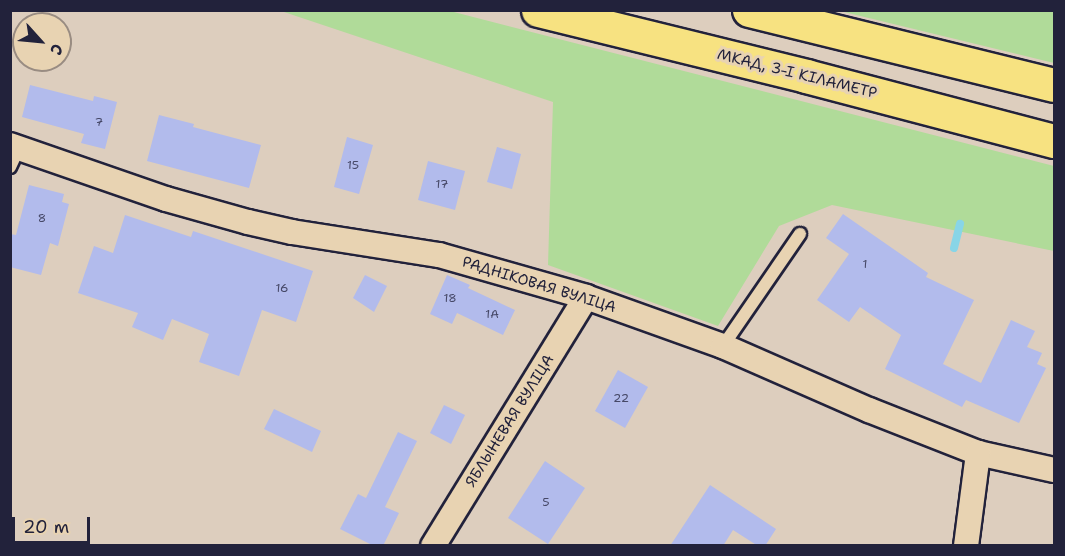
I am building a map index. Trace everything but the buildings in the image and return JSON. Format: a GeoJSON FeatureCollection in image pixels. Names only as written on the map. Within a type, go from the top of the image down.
{"type":"FeatureCollection","features":[{"type":"Feature","properties":{"kind":"highway","name":"МКАД, 3-І КІЛАМЕТР"},"geometry":{"type":"LineString","coordinates":[[538,10],[806,76],[1054,141]]}},
{"type":"Feature","properties":{"kind":"highway"},"geometry":{"type":"LineString","coordinates":[[749,10],[1054,85]]}},
{"type":"Feature","properties":{"kind":"street","name":"РАДНІКОВАЯ ВУЛІЦА"},"geometry":{"type":"LineString","coordinates":[[13,153],[248,222],[439,255],[586,297],[723,346],[869,410],[978,453],[1054,470]]}},
{"type":"Feature","properties":{"kind":"street","name":"ЯБЛЫНЕВАЯ ВУЛІЦА"},"geometry":{"type":"LineString","coordinates":[[433,546],[586,297]]}},
{"type":"Feature","properties":{"kind":"street"},"geometry":{"type":"LineString","coordinates":[[966,546],[978,453]]}},
{"type":"Feature","properties":{"kind":"lane"},"geometry":{"type":"LineString","coordinates":[[723,346],[801,234]]}},
{"type":"Feature","properties":{"kind":"green space"},"geometry":{"type":"Polygon","coordinates":[[[281,11],[450,11],[1054,166],[1054,251],[832,205],[779,226],[718,326],[548,265],[553,102],[281,11]]]}},
{"type":"Feature","properties":{"kind":"green space"},"geometry":{"type":"Polygon","coordinates":[[[840,11],[1054,11],[1054,63],[914,29],[840,11]]]}},
{"type":"Feature","properties":{"kind":"waterway"},"geometry":{"type":"LineString","coordinates":[[954,248],[960,224]]}}]}
